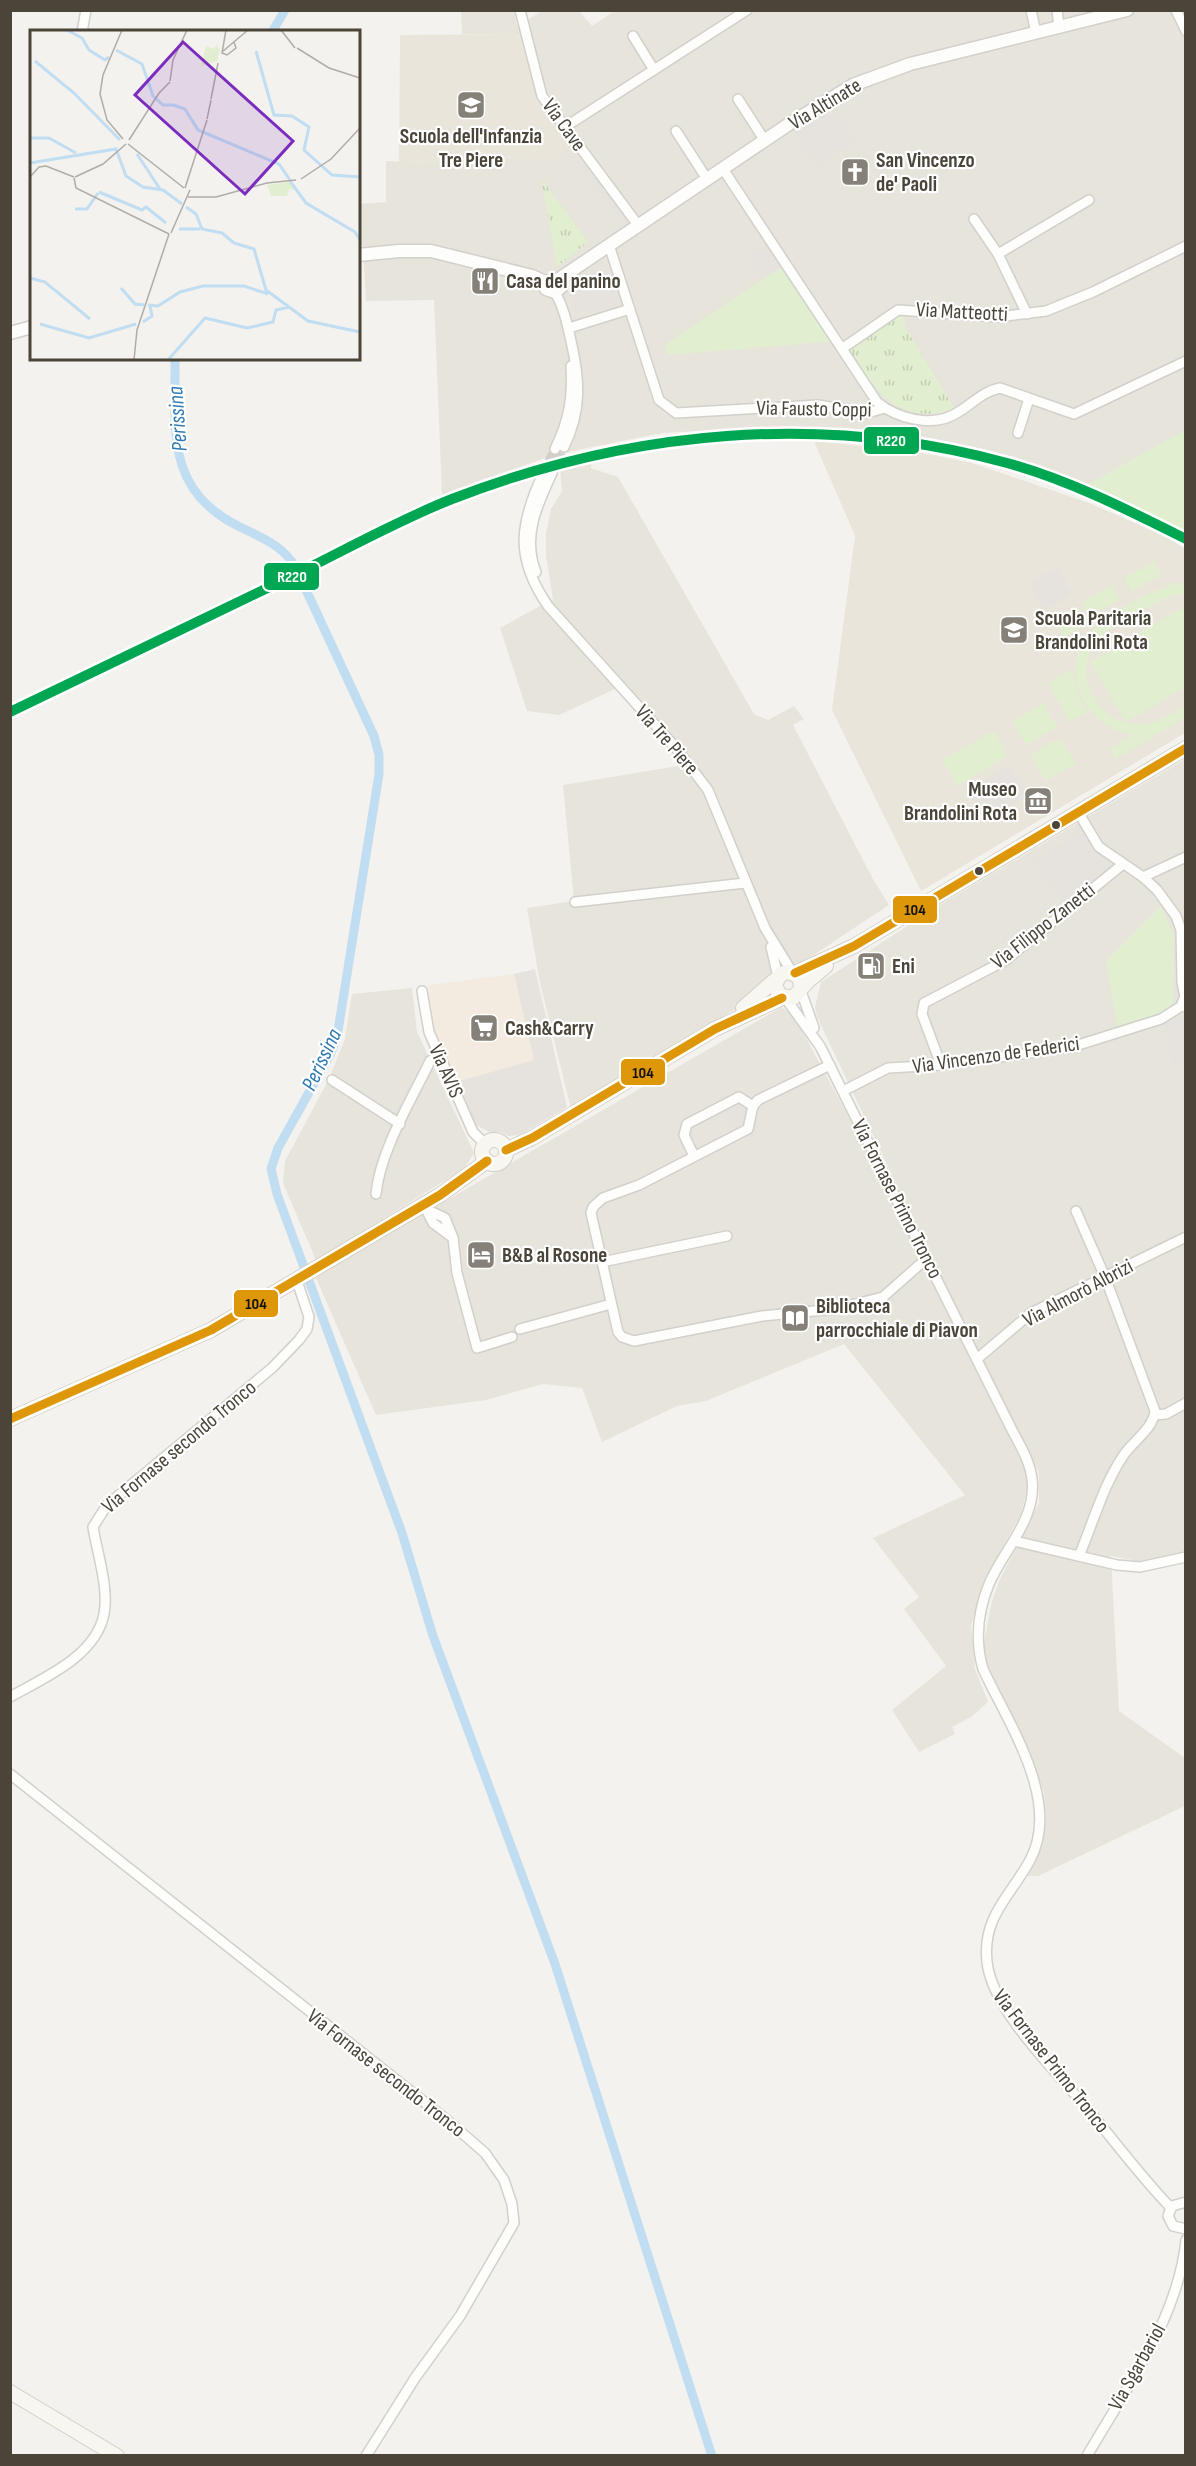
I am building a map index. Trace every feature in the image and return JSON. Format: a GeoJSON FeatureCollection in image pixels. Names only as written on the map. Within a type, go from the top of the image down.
{"type":"FeatureCollection","features":[{"type":"Feature","properties":{"kind":"main road"},"geometry":{"type":"LineString","coordinates":[[715,1029],[784,972],[793,973],[854,946],[1185,748]]}},
{"type":"Feature","properties":{"kind":"main road"},"geometry":{"type":"LineString","coordinates":[[506,1150],[532,1138],[715,1029],[784,998],[796,996],[801,989],[854,946]]}},
{"type":"Feature","properties":{"kind":"main road"},"geometry":{"type":"LineString","coordinates":[[793,973],[800,979],[801,989]]}},
{"type":"Feature","properties":{"kind":"main road"},"geometry":{"type":"LineString","coordinates":[[777,979],[775,988],[784,998]]}},
{"type":"Feature","properties":{"kind":"main road"},"geometry":{"type":"LineString","coordinates":[[486,1161],[482,1151],[485,1144],[491,1140],[498,1141],[506,1150]]}},
{"type":"Feature","properties":{"kind":"main road"},"geometry":{"type":"LineString","coordinates":[[486,1161],[498,1163],[504,1158],[506,1150]]}},
{"type":"Feature","properties":{"kind":"main road"},"geometry":{"type":"LineString","coordinates":[[10,1419],[121,1372],[211,1330],[318,1265],[426,1207],[471,1175],[486,1161]]}},
{"type":"Feature","properties":{"kind":"main road"},"geometry":{"type":"LineString","coordinates":[[10,2392],[117,2456]]}},
{"type":"Feature","properties":{"kind":"street"},"geometry":{"type":"LineString","coordinates":[[82,30],[86,10]]}},
{"type":"Feature","properties":{"kind":"street","name":"Via Cave"},"geometry":{"type":"LineString","coordinates":[[520,10],[542,96],[638,225]]}},
{"type":"Feature","properties":{"kind":"street"},"geometry":{"type":"LineString","coordinates":[[566,128],[747,10]]}},
{"type":"Feature","properties":{"kind":"street"},"geometry":{"type":"LineString","coordinates":[[1031,10],[1036,33]]}},
{"type":"Feature","properties":{"kind":"street"},"geometry":{"type":"LineString","coordinates":[[1057,10],[1059,27]]}},
{"type":"Feature","properties":{"kind":"street","name":"Via Altinate"},"geometry":{"type":"LineString","coordinates":[[559,279],[842,90],[881,73],[1127,10]]}},
{"type":"Feature","properties":{"kind":"street"},"geometry":{"type":"LineString","coordinates":[[1176,10],[1185,31]]}},
{"type":"Feature","properties":{"kind":"street"},"geometry":{"type":"LineString","coordinates":[[633,36],[654,70]]}},
{"type":"Feature","properties":{"kind":"street"},"geometry":{"type":"LineString","coordinates":[[738,99],[765,141]]}},
{"type":"Feature","properties":{"kind":"street"},"geometry":{"type":"LineString","coordinates":[[676,131],[707,179]]}},
{"type":"Feature","properties":{"kind":"street","name":"Via Fausto Coppi"},"geometry":{"type":"LineString","coordinates":[[723,169],[877,402],[885,408]]}},
{"type":"Feature","properties":{"kind":"street"},"geometry":{"type":"LineString","coordinates":[[998,254],[1089,200]]}},
{"type":"Feature","properties":{"kind":"street"},"geometry":{"type":"LineString","coordinates":[[974,219],[998,254],[1027,314]]}},
{"type":"Feature","properties":{"kind":"street","name":"Via Fausto Coppi"},"geometry":{"type":"LineString","coordinates":[[609,244],[659,400],[675,413],[818,405],[867,413],[885,408]]}},
{"type":"Feature","properties":{"kind":"street","name":"Via Matteotti"},"geometry":{"type":"LineString","coordinates":[[843,348],[898,310],[998,317],[1046,311],[1093,292],[1185,246]]}},
{"type":"Feature","properties":{"kind":"street"},"geometry":{"type":"LineString","coordinates":[[360,255],[431,251],[532,276],[545,282],[548,291],[555,292],[561,287],[559,279],[551,276],[545,282]]}},
{"type":"Feature","properties":{"kind":"street"},"geometry":{"type":"LineString","coordinates":[[555,292],[569,328],[579,394],[575,423],[560,448]]}},
{"type":"Feature","properties":{"kind":"street"},"geometry":{"type":"LineString","coordinates":[[569,328],[630,309]]}},
{"type":"Feature","properties":{"kind":"street"},"geometry":{"type":"LineString","coordinates":[[10,333],[30,328]]}},
{"type":"Feature","properties":{"kind":"street"},"geometry":{"type":"LineString","coordinates":[[885,408],[907,417],[929,421],[959,413],[994,389],[1000,388],[1068,413],[1079,413],[1185,360]]}},
{"type":"Feature","properties":{"kind":"street"},"geometry":{"type":"LineString","coordinates":[[1018,433],[1029,399]]}},
{"type":"Feature","properties":{"kind":"street","name":"Via Tre Piere"},"geometry":{"type":"LineString","coordinates":[[548,474],[534,514],[531,546],[540,582],[559,617],[694,769],[708,790],[765,928],[793,973]]}},
{"type":"Feature","properties":{"kind":"street"},"geometry":{"type":"LineString","coordinates":[[1078,812],[1099,847],[1143,877],[1157,890],[1179,923],[1184,1003]]}},
{"type":"Feature","properties":{"kind":"street"},"geometry":{"type":"LineString","coordinates":[[1143,877],[1185,857]]}},
{"type":"Feature","properties":{"kind":"street","name":"Via Filippo Zanetti"},"geometry":{"type":"LineString","coordinates":[[942,1065],[922,1014],[924,1003],[1006,960],[1123,864]]}},
{"type":"Feature","properties":{"kind":"street"},"geometry":{"type":"LineString","coordinates":[[575,902],[745,883]]}},
{"type":"Feature","properties":{"kind":"street","name":"Via Tre Piere"},"geometry":{"type":"LineString","coordinates":[[765,928],[777,979]]}},
{"type":"Feature","properties":{"kind":"street","name":"Via Fornase Primo Tronco"},"geometry":{"type":"LineString","coordinates":[[801,989],[820,1046]]}},
{"type":"Feature","properties":{"kind":"street","name":"Via AVIS"},"geometry":{"type":"LineString","coordinates":[[422,990],[429,1032],[473,1132],[485,1144]]}},
{"type":"Feature","properties":{"kind":"street","name":"Via Fornase Primo Tronco"},"geometry":{"type":"LineString","coordinates":[[784,998],[820,1046],[830,1065],[1027,1460],[1032,1477],[1031,1503],[1014,1541],[987,1590],[979,1623],[978,1651],[982,1669],[1034,1776],[1040,1795],[1041,1818],[1031,1860],[998,1906],[992,1921],[986,1962],[992,1984],[1003,2007],[1141,2177],[1171,2208]]}},
{"type":"Feature","properties":{"kind":"street","name":"Via Vincenzo de Federici"},"geometry":{"type":"LineString","coordinates":[[843,1091],[888,1068],[942,1065],[1072,1047],[1161,1019],[1184,1003]]}},
{"type":"Feature","properties":{"kind":"street"},"geometry":{"type":"LineString","coordinates":[[376,1194],[378,1173],[400,1124],[430,1061],[440,1056]]}},
{"type":"Feature","properties":{"kind":"street"},"geometry":{"type":"LineString","coordinates":[[830,1065],[759,1100],[753,1106],[748,1129],[639,1185],[603,1198],[593,1207],[591,1213],[618,1332],[622,1337],[634,1341],[762,1316],[835,1309],[883,1297],[926,1259]]}},
{"type":"Feature","properties":{"kind":"street"},"geometry":{"type":"LineString","coordinates":[[332,1080],[400,1124]]}},
{"type":"Feature","properties":{"kind":"street"},"geometry":{"type":"LineString","coordinates":[[694,1156],[684,1136],[687,1124],[739,1097],[753,1106]]}},
{"type":"Feature","properties":{"kind":"street"},"geometry":{"type":"LineString","coordinates":[[426,1207],[446,1218],[453,1238],[457,1273],[477,1348],[512,1337]]}},
{"type":"Feature","properties":{"kind":"street"},"geometry":{"type":"LineString","coordinates":[[1076,1211],[1105,1277],[1154,1406],[1155,1415],[1150,1427],[1131,1445],[1115,1470],[1079,1556]]}},
{"type":"Feature","properties":{"kind":"street"},"geometry":{"type":"LineString","coordinates":[[602,1262],[727,1236]]}},
{"type":"Feature","properties":{"kind":"street","name":"Via Almorò Albrizi"},"geometry":{"type":"LineString","coordinates":[[977,1359],[1031,1313],[1185,1237]]}},
{"type":"Feature","properties":{"kind":"street","name":"Via Fornase secondo Tronco"},"geometry":{"type":"LineString","coordinates":[[10,1697],[77,1656],[100,1626],[104,1613],[93,1527],[97,1517],[107,1505],[272,1368],[307,1329],[309,1317],[307,1307],[296,1278]]}},
{"type":"Feature","properties":{"kind":"street"},"geometry":{"type":"LineString","coordinates":[[520,1329],[611,1304]]}},
{"type":"Feature","properties":{"kind":"street"},"geometry":{"type":"LineString","coordinates":[[1155,1415],[1166,1414],[1185,1403]]}},
{"type":"Feature","properties":{"kind":"street"},"geometry":{"type":"LineString","coordinates":[[1014,1541],[1117,1565],[1140,1567],[1185,1557]]}},
{"type":"Feature","properties":{"kind":"street","name":"Via Fornase secondo Tronco"},"geometry":{"type":"LineString","coordinates":[[10,1774],[447,2120],[485,2153],[504,2180],[512,2204],[514,2223],[460,2316],[415,2378],[366,2456]]}},
{"type":"Feature","properties":{"kind":"street"},"geometry":{"type":"LineString","coordinates":[[1185,2202],[1175,2203],[1171,2208],[1170,2222],[1179,2229],[1185,2229]]}},
{"type":"Feature","properties":{"kind":"street","name":"Via Sgarbariol"},"geometry":{"type":"LineString","coordinates":[[1087,2456],[1172,2304],[1183,2268],[1185,2240]]}},
{"type":"Feature","properties":{"kind":"shaded area"},"geometry":{"type":"Polygon","coordinates":[[[544,10],[579,11],[592,26],[616,10],[1185,11],[1185,431],[1087,485],[984,452],[894,435],[755,428],[662,433],[577,450],[542,459],[442,495],[434,300],[366,301],[363,246],[360,246],[360,204],[386,202],[386,161],[463,164],[463,156],[553,159],[572,144],[537,96],[519,34],[462,34],[461,11],[514,11],[517,26],[544,10]]]}},
{"type":"Feature","properties":{"kind":"shaded area","name":"Scuola dell'Infanzia Tre Piere"},"geometry":{"type":"Polygon","coordinates":[[[519,34],[537,96],[573,144],[553,159],[464,156],[464,164],[399,162],[400,35],[519,34]]]}},
{"type":"Feature","properties":{"kind":"shaded area"},"geometry":{"type":"Polygon","coordinates":[[[833,108],[856,141],[817,168],[794,133],[833,108]]]}},
{"type":"Feature","properties":{"kind":"shaded area"},"geometry":{"type":"Polygon","coordinates":[[[582,159],[624,215],[618,219],[576,163],[582,159]]]}},
{"type":"Feature","properties":{"kind":"shaded area"},"geometry":{"type":"Polygon","coordinates":[[[765,244],[781,267],[762,279],[747,257],[765,244]]]}},
{"type":"Feature","properties":{"kind":"shaded area"},"geometry":{"type":"Polygon","coordinates":[[[596,268],[601,274],[610,271],[620,303],[593,315],[583,310],[576,311],[569,292],[576,290],[572,284],[581,278],[584,281],[592,276],[590,272],[596,268]]]}},
{"type":"Feature","properties":{"kind":"shaded area","name":"Scuola Paritaria Brandolini Rota"},"geometry":{"type":"Polygon","coordinates":[[[814,441],[912,451],[972,463],[1089,503],[1167,537],[1185,549],[1185,733],[921,891],[832,710],[855,536],[814,441]]]}},
{"type":"Feature","properties":{"kind":"shaded area"},"geometry":{"type":"Polygon","coordinates":[[[592,458],[591,468],[618,477],[754,714],[768,720],[794,706],[804,719],[793,725],[873,879],[889,905],[803,962],[777,967],[767,985],[744,1004],[571,1109],[540,983],[527,908],[574,901],[563,785],[696,763],[626,684],[559,715],[527,711],[500,628],[553,599],[546,556],[546,533],[551,509],[562,491],[560,467],[592,458]]]}},
{"type":"Feature","properties":{"kind":"shaded area"},"geometry":{"type":"Polygon","coordinates":[[[1057,567],[1073,593],[1045,611],[1029,584],[1057,567]]]}},
{"type":"Feature","properties":{"kind":"shaded area"},"geometry":{"type":"Polygon","coordinates":[[[1185,759],[1185,1553],[1143,1562],[1111,1556],[1119,1711],[1185,1758],[1185,1806],[1038,1876],[1028,1876],[1043,1844],[1046,1815],[1044,1792],[1029,1751],[988,1669],[984,1644],[991,1605],[999,1581],[1039,1503],[1039,1473],[931,1257],[817,1017],[815,1007],[821,982],[935,908],[1185,759]]]}},
{"type":"Feature","properties":{"kind":"shaded area"},"geometry":{"type":"Polygon","coordinates":[[[1010,765],[1028,796],[984,822],[967,790],[1010,765]]]}},
{"type":"Feature","properties":{"kind":"shaded area"},"geometry":{"type":"Polygon","coordinates":[[[1085,829],[1116,863],[1064,902],[1032,861],[1085,829]]]}},
{"type":"Feature","properties":{"kind":"shaded area"},"geometry":{"type":"Polygon","coordinates":[[[535,969],[567,1107],[520,1135],[508,1136],[500,1132],[489,1132],[476,1125],[456,1082],[534,1060],[514,974],[535,969]]]}},
{"type":"Feature","properties":{"kind":"shaded area","name":"Cash&Carry"},"geometry":{"type":"Polygon","coordinates":[[[514,974],[534,1060],[456,1082],[433,1031],[428,985],[514,974]]]}},
{"type":"Feature","properties":{"kind":"shaded area"},"geometry":{"type":"Polygon","coordinates":[[[412,988],[417,1032],[474,1153],[464,1169],[316,1260],[283,1183],[285,1161],[328,1081],[345,1039],[352,994],[412,988]]]}},
{"type":"Feature","properties":{"kind":"shaded area"},"geometry":{"type":"Polygon","coordinates":[[[782,1007],[794,1016],[865,1147],[1027,1473],[1028,1485],[1021,1514],[984,1580],[971,1626],[975,1669],[988,1702],[971,1717],[952,1727],[955,1734],[919,1752],[892,1710],[946,1666],[904,1609],[919,1597],[873,1538],[965,1495],[844,1344],[706,1401],[677,1406],[602,1442],[582,1388],[543,1384],[486,1400],[376,1415],[315,1276],[782,1007]]]}},
{"type":"Feature","properties":{"kind":"shaded area"},"geometry":{"type":"Polygon","coordinates":[[[1185,1018],[1185,1061],[1172,1066],[1164,1024],[1185,1018]]]}},
{"type":"Feature","properties":{"kind":"shaded area"},"geometry":{"type":"Polygon","coordinates":[[[739,1097],[753,1106],[751,1125],[733,1136],[718,1107],[739,1097]]]}},
{"type":"Feature","properties":{"kind":"green space"},"geometry":{"type":"Polygon","coordinates":[[[543,181],[588,242],[557,267],[542,183],[543,181]]]}},
{"type":"Feature","properties":{"kind":"green space"},"geometry":{"type":"Polygon","coordinates":[[[786,264],[838,341],[667,355],[665,345],[786,264]]]}},
{"type":"Feature","properties":{"kind":"green space"},"geometry":{"type":"Polygon","coordinates":[[[904,313],[905,327],[954,408],[930,414],[897,406],[878,391],[871,381],[868,382],[850,352],[850,348],[896,316],[904,313]]]}},
{"type":"Feature","properties":{"kind":"green space"},"geometry":{"type":"Polygon","coordinates":[[[1185,431],[1185,534],[1087,485],[1171,438],[1185,431]]]}},
{"type":"Feature","properties":{"kind":"green space"},"geometry":{"type":"Polygon","coordinates":[[[1154,561],[1162,574],[1132,592],[1124,578],[1154,561]]]}},
{"type":"Feature","properties":{"kind":"green space"},"geometry":{"type":"Polygon","coordinates":[[[1177,583],[1185,583],[1185,594],[1159,601],[1115,626],[1097,641],[1089,655],[1086,669],[1088,684],[1102,709],[1114,718],[1128,723],[1150,723],[1185,705],[1185,718],[1115,759],[1110,749],[1133,735],[1102,722],[1090,711],[1077,682],[1076,666],[1080,650],[1089,634],[1106,618],[1143,596],[1177,583]]]}},
{"type":"Feature","properties":{"kind":"green space"},"geometry":{"type":"Polygon","coordinates":[[[1112,585],[1120,599],[1090,617],[1081,603],[1112,585]]]}},
{"type":"Feature","properties":{"kind":"green space"},"geometry":{"type":"Polygon","coordinates":[[[1185,606],[1185,687],[1126,722],[1090,662],[1185,606]]]}},
{"type":"Feature","properties":{"kind":"green space"},"geometry":{"type":"Polygon","coordinates":[[[1078,607],[1088,623],[1064,637],[1054,620],[1078,607]]]}},
{"type":"Feature","properties":{"kind":"green space"},"geometry":{"type":"Polygon","coordinates":[[[1072,669],[1078,695],[1088,712],[1070,722],[1048,683],[1072,669]]]}},
{"type":"Feature","properties":{"kind":"green space"},"geometry":{"type":"Polygon","coordinates":[[[1043,703],[1057,727],[1026,745],[1012,721],[1043,703]]]}},
{"type":"Feature","properties":{"kind":"green space"},"geometry":{"type":"Polygon","coordinates":[[[994,731],[1007,756],[957,786],[943,760],[994,731]]]}},
{"type":"Feature","properties":{"kind":"green space"},"geometry":{"type":"Polygon","coordinates":[[[1060,738],[1076,764],[1045,781],[1030,755],[1060,738]]]}},
{"type":"Feature","properties":{"kind":"green space"},"geometry":{"type":"Polygon","coordinates":[[[1161,906],[1174,935],[1173,1003],[1160,1013],[1117,1026],[1106,961],[1161,906]]]}},
{"type":"Feature","properties":{"kind":"waterway","name":"Perissina"},"geometry":{"type":"LineString","coordinates":[[273,30],[285,10]]}},
{"type":"Feature","properties":{"kind":"waterway","name":"Perissina"},"geometry":{"type":"LineString","coordinates":[[175,360],[175,409],[179,454],[186,475],[197,494],[214,511],[285,553],[296,568]]}},
{"type":"Feature","properties":{"kind":"waterway","name":"Perissina"},"geometry":{"type":"LineString","coordinates":[[300,577],[374,736],[379,755],[379,774],[337,1037],[331,1053],[278,1148],[271,1169],[277,1194],[402,1533],[433,1636],[555,1964],[712,2456]]}},
{"type":"Feature","properties":{"kind":"tunnel"},"geometry":{"type":"LineString","coordinates":[[552,473],[564,447]]}},
{"type":"Feature","properties":{"kind":"tunnel"},"geometry":{"type":"LineString","coordinates":[[543,474],[555,449]]}},
{"type":"Feature","properties":{"kind":"transit line","name":"R220"},"geometry":{"type":"LineString","coordinates":[[10,712],[430,508],[519,476],[588,457],[657,444],[727,436],[797,434],[867,437],[937,447],[1007,463],[1053,478],[1186,539]]}},
{"type":"Feature","properties":{"kind":"transit line","name":"104"},"geometry":{"type":"LineString","coordinates":[[795,973],[854,946],[1186,748]]}},
{"type":"Feature","properties":{"kind":"transit line","name":"104"},"geometry":{"type":"LineString","coordinates":[[506,1150],[532,1138],[715,1029],[782,998]]}},
{"type":"Feature","properties":{"kind":"transit line","name":"104"},"geometry":{"type":"LineString","coordinates":[[10,1419],[211,1330],[440,1195],[487,1161]]}},
{"type":"Feature","properties":{"kind":"place","name":"Scuola dell'Infanzia Tre Piere"},"geometry":{"type":"Point","coordinates":[471,105]}},
{"type":"Feature","properties":{"kind":"place","name":"San Vincenzo de' Paoli"},"geometry":{"type":"Point","coordinates":[855,172]}},
{"type":"Feature","properties":{"kind":"place","name":"Casa del panino"},"geometry":{"type":"Point","coordinates":[485,281]}},
{"type":"Feature","properties":{"kind":"place","name":"Scuola Paritaria Brandolini Rota"},"geometry":{"type":"Point","coordinates":[1014,630]}},
{"type":"Feature","properties":{"kind":"place","name":"Museo Brandolini Rota"},"geometry":{"type":"Point","coordinates":[1038,801]}},
{"type":"Feature","properties":{"kind":"place","name":"Eni"},"geometry":{"type":"Point","coordinates":[871,966]}},
{"type":"Feature","properties":{"kind":"place","name":"Cash&Carry"},"geometry":{"type":"Point","coordinates":[484,1028]}},
{"type":"Feature","properties":{"kind":"place","name":"B&B al Rosone"},"geometry":{"type":"Point","coordinates":[481,1255]}},
{"type":"Feature","properties":{"kind":"place","name":"Biblioteca parrocchiale di Piavon"},"geometry":{"type":"Point","coordinates":[795,1318]}}]}
